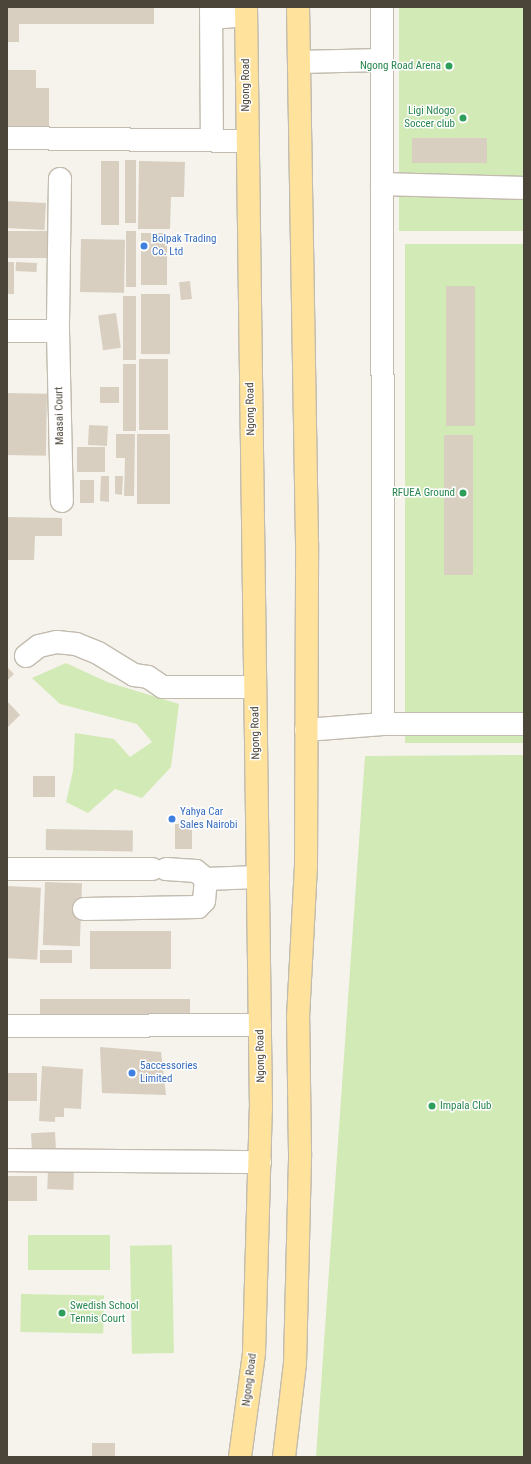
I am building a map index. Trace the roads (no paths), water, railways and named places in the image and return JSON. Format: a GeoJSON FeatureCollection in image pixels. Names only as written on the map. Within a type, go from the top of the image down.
{"type":"FeatureCollection","features":[{"type":"Feature","properties":{"kind":"main road"},"geometry":{"type":"LineString","coordinates":[[284,1457],[295,1348],[300,1154],[298,1018],[306,867],[306,515],[298,7]]}},
{"type":"Feature","properties":{"kind":"main road","name":"Ngong Road"},"geometry":{"type":"LineString","coordinates":[[240,1457],[254,1352],[260,1162],[260,1025],[246,11]]}},
{"type":"Feature","properties":{"kind":"street"},"geometry":{"type":"LineString","coordinates":[[382,7],[383,724]]}},
{"type":"Feature","properties":{"kind":"street"},"geometry":{"type":"LineString","coordinates":[[212,140],[212,13],[246,11]]}},
{"type":"Feature","properties":{"kind":"street"},"geometry":{"type":"LineString","coordinates":[[299,62],[382,60]]}},
{"type":"Feature","properties":{"kind":"street"},"geometry":{"type":"LineString","coordinates":[[7,138],[247,141]]}},
{"type":"Feature","properties":{"kind":"street","name":"Maasai Court"},"geometry":{"type":"LineString","coordinates":[[60,179],[58,331],[62,501]]}},
{"type":"Feature","properties":{"kind":"street"},"geometry":{"type":"LineString","coordinates":[[382,184],[524,188]]}},
{"type":"Feature","properties":{"kind":"street"},"geometry":{"type":"LineString","coordinates":[[7,332],[58,331]]}},
{"type":"Feature","properties":{"kind":"street"},"geometry":{"type":"LineString","coordinates":[[26,656],[39,646],[57,642],[76,644],[98,653],[134,675],[148,677],[163,687],[255,688]]}},
{"type":"Feature","properties":{"kind":"street"},"geometry":{"type":"LineString","coordinates":[[306,730],[383,724],[524,724]]}},
{"type":"Feature","properties":{"kind":"street"},"geometry":{"type":"LineString","coordinates":[[7,869],[159,869],[196,871],[206,879],[258,877]]}},
{"type":"Feature","properties":{"kind":"street"},"geometry":{"type":"LineString","coordinates":[[84,909],[189,909],[198,907],[204,901],[206,879]]}},
{"type":"Feature","properties":{"kind":"street"},"geometry":{"type":"LineString","coordinates":[[7,1026],[260,1025]]}},
{"type":"Feature","properties":{"kind":"street"},"geometry":{"type":"LineString","coordinates":[[7,1160],[260,1162]]}},
{"type":"Feature","properties":{"kind":"place","name":"Ngong Road Arena"},"geometry":{"type":"Point","coordinates":[449,66]}},
{"type":"Feature","properties":{"kind":"place","name":"Ligi Ndogo Soccer club"},"geometry":{"type":"Point","coordinates":[463,118]}},
{"type":"Feature","properties":{"kind":"place","name":"Bolpak Trading Co. Ltd"},"geometry":{"type":"Point","coordinates":[144,246]}},
{"type":"Feature","properties":{"kind":"place","name":"RFUEA Ground"},"geometry":{"type":"Point","coordinates":[463,493]}},
{"type":"Feature","properties":{"kind":"place","name":"Yahya Car Sales Nairobi"},"geometry":{"type":"Point","coordinates":[172,819]}},
{"type":"Feature","properties":{"kind":"place","name":"5accessories Limited"},"geometry":{"type":"Point","coordinates":[132,1073]}},
{"type":"Feature","properties":{"kind":"place","name":"Impala Club"},"geometry":{"type":"Point","coordinates":[432,1106]}},
{"type":"Feature","properties":{"kind":"place","name":"Swedish School Tennis Court"},"geometry":{"type":"Point","coordinates":[62,1313]}}]}
